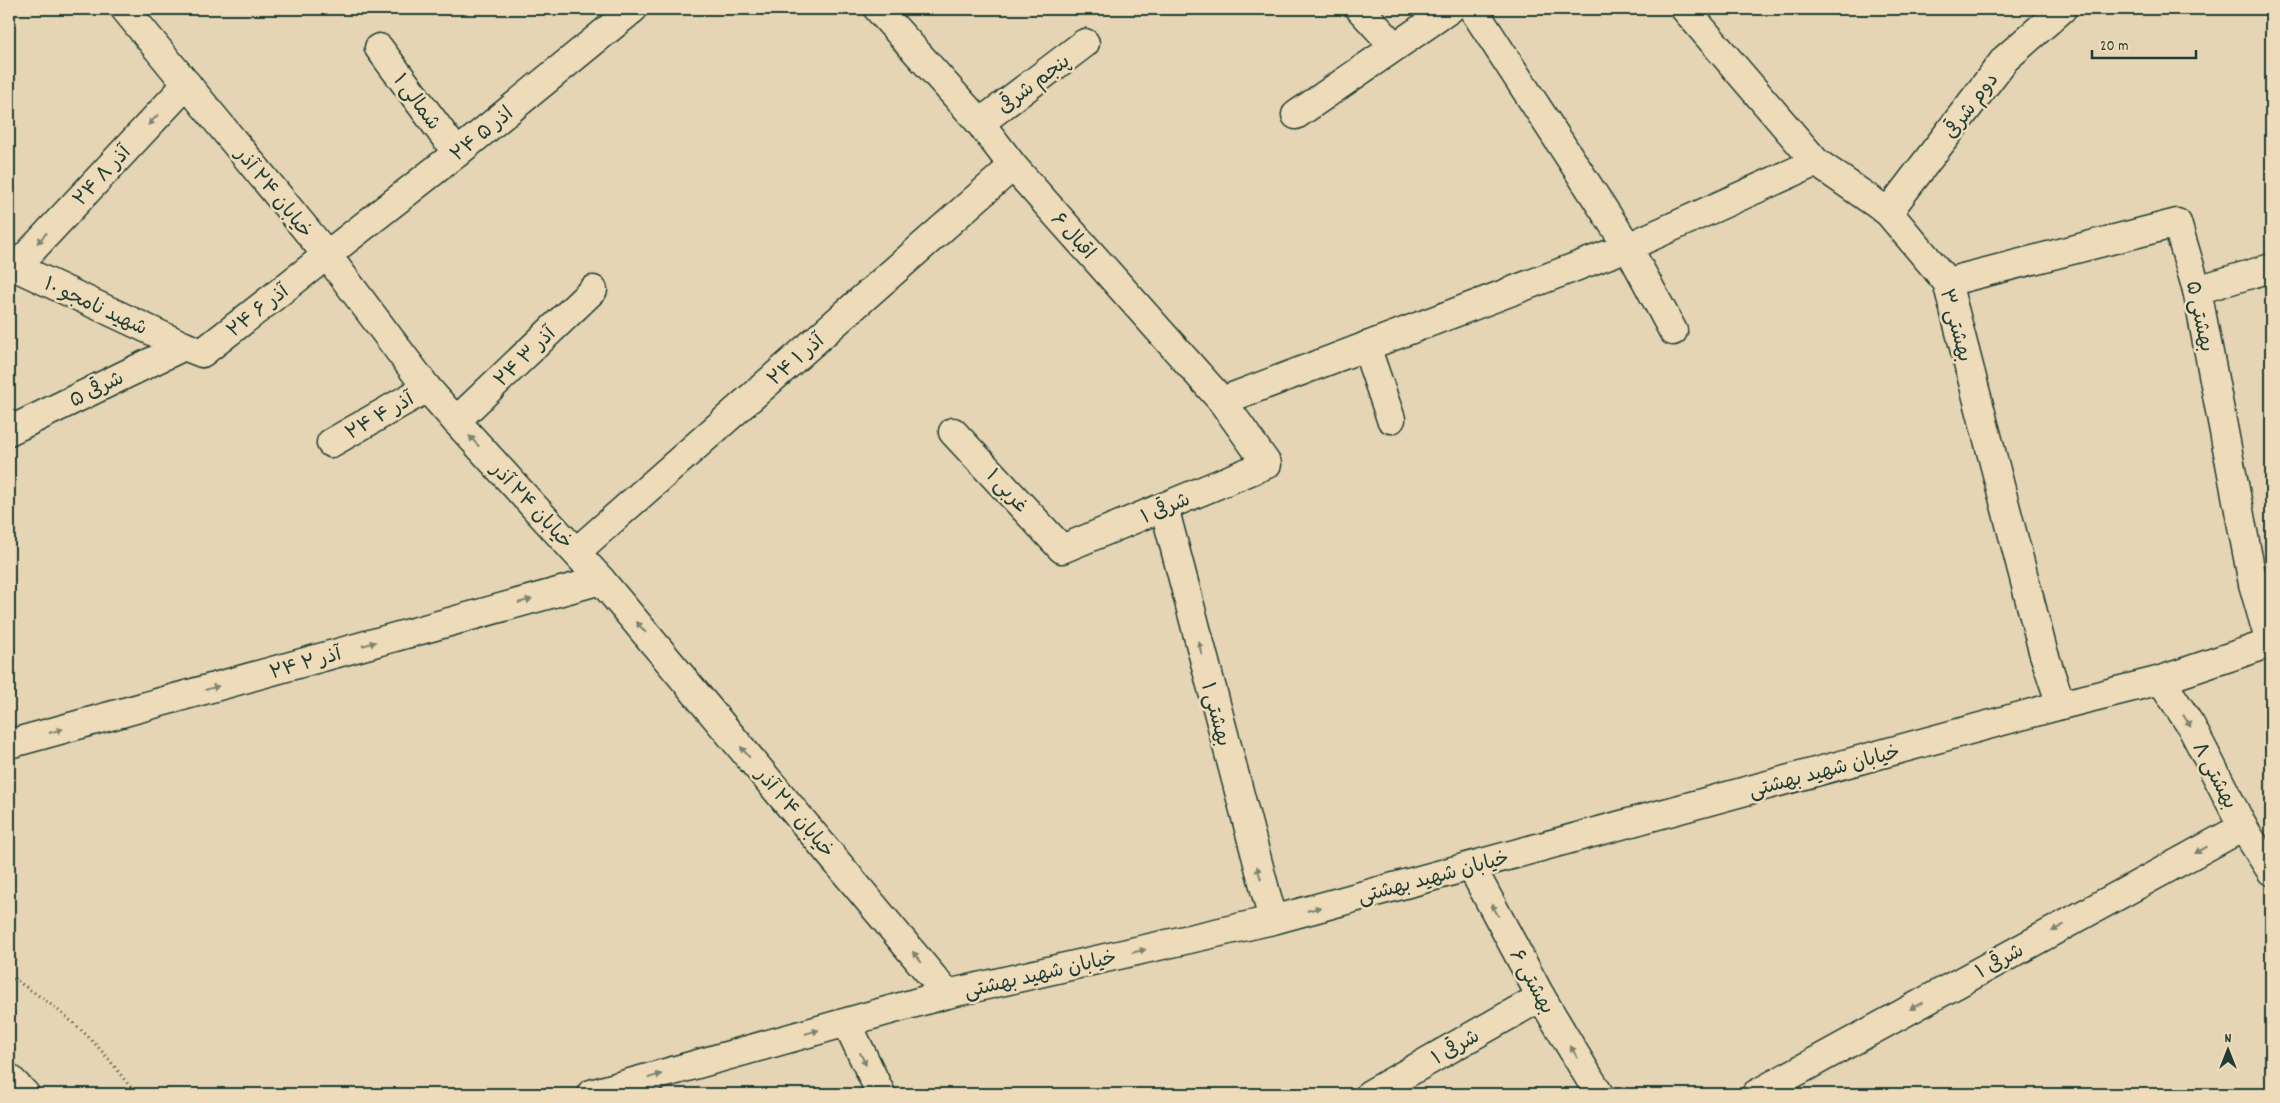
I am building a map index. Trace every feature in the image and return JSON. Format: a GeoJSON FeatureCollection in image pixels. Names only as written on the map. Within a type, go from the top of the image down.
{"type":"FeatureCollection","features":[{"type":"Feature","properties":{"kind":"street","name":"خیابان ۲۴ آذر"},"geometry":{"type":"LineString","coordinates":[[125,9],[327,255],[427,388],[601,580],[948,994]]}},
{"type":"Feature","properties":{"kind":"street","name":"۲۴ اذر ۵"},"geometry":{"type":"LineString","coordinates":[[327,255],[457,153],[633,9]]}},
{"type":"Feature","properties":{"kind":"street","name":"اقبال ۶"},"geometry":{"type":"LineString","coordinates":[[878,9],[980,123],[1013,166],[1222,401],[1267,464]]}},
{"type":"Feature","properties":{"kind":"street"},"geometry":{"type":"LineString","coordinates":[[1360,9],[1394,46]]}},
{"type":"Feature","properties":{"kind":"street"},"geometry":{"type":"LineString","coordinates":[[1296,116],[1394,46],[1450,9]]}},
{"type":"Feature","properties":{"kind":"street"},"geometry":{"type":"LineString","coordinates":[[1473,9],[1628,247],[1673,331]]}},
{"type":"Feature","properties":{"kind":"street","name":"بهشتی ۳"},"geometry":{"type":"LineString","coordinates":[[1685,9],[1816,162],[1888,212],[1947,282],[2044,651],[2061,705]]}},
{"type":"Feature","properties":{"kind":"street","name":"دوم شرقی"},"geometry":{"type":"LineString","coordinates":[[1888,212],[2005,59],[2062,9]]}},
{"type":"Feature","properties":{"kind":"street","name":"پنجم شرقی"},"geometry":{"type":"LineString","coordinates":[[980,123],[1085,43]]}},
{"type":"Feature","properties":{"kind":"street","name":"۱ شمالی"},"geometry":{"type":"LineString","coordinates":[[378,48],[457,153]]}},
{"type":"Feature","properties":{"kind":"street","name":"۲۴ آذر ۸"},"geometry":{"type":"LineString","coordinates":[[12,265],[187,84]]}},
{"type":"Feature","properties":{"kind":"street"},"geometry":{"type":"LineString","coordinates":[[1222,401],[1628,247],[1816,162]]}},
{"type":"Feature","properties":{"kind":"street","name":"۲۴ آذر ۱"},"geometry":{"type":"LineString","coordinates":[[576,552],[1013,166]]}},
{"type":"Feature","properties":{"kind":"street","name":"بهشتی ۵"},"geometry":{"type":"LineString","coordinates":[[1947,282],[2177,223],[2197,290],[2253,584],[2271,643]]}},
{"type":"Feature","properties":{"kind":"street","name":"۲۴ آذر ۶"},"geometry":{"type":"LineString","coordinates":[[184,346],[202,353],[327,255]]}},
{"type":"Feature","properties":{"kind":"street","name":"شهید نامجو ۱۰"},"geometry":{"type":"LineString","coordinates":[[12,265],[184,346]]}},
{"type":"Feature","properties":{"kind":"street"},"geometry":{"type":"LineString","coordinates":[[2197,290],[2271,268]]}},
{"type":"Feature","properties":{"kind":"street","name":"۲۴ آذر ۳"},"geometry":{"type":"LineString","coordinates":[[456,422],[593,290]]}},
{"type":"Feature","properties":{"kind":"street","name":"شرقی ۵"},"geometry":{"type":"LineString","coordinates":[[9,430],[184,346]]}},
{"type":"Feature","properties":{"kind":"street"},"geometry":{"type":"LineString","coordinates":[[1366,346],[1390,419]]}},
{"type":"Feature","properties":{"kind":"street","name":"۲۴ آذر ۴"},"geometry":{"type":"LineString","coordinates":[[331,443],[427,388]]}},
{"type":"Feature","properties":{"kind":"street","name":"غربی ۱"},"geometry":{"type":"LineString","coordinates":[[953,432],[1062,549]]}},
{"type":"Feature","properties":{"kind":"street","name":"شرقی ۱"},"geometry":{"type":"LineString","coordinates":[[1062,549],[1267,464]]}},
{"type":"Feature","properties":{"kind":"street","name":"بهشتی ۱"},"geometry":{"type":"LineString","coordinates":[[1164,507],[1273,920]]}},
{"type":"Feature","properties":{"kind":"street","name":"۲۴ آذر ۲"},"geometry":{"type":"LineString","coordinates":[[9,744],[601,580]]}},
{"type":"Feature","properties":{"kind":"street","name":"خیابان شهید بهشتی"},"geometry":{"type":"LineString","coordinates":[[591,1094],[948,994],[1273,920],[2061,705],[2161,680],[2271,643]]}},
{"type":"Feature","properties":{"kind":"street","name":"بهشتی ۸"},"geometry":{"type":"LineString","coordinates":[[2161,680],[2191,726],[2243,827],[2271,871]]}},
{"type":"Feature","properties":{"kind":"street","name":"شرقی ۱"},"geometry":{"type":"LineString","coordinates":[[1756,1094],[2243,827]]}},
{"type":"Feature","properties":{"kind":"street","name":"بهشتی ۶"},"geometry":{"type":"LineString","coordinates":[[1471,866],[1541,997],[1599,1094]]}},
{"type":"Feature","properties":{"kind":"street","name":"شرقی ۱"},"geometry":{"type":"LineString","coordinates":[[1370,1094],[1541,997]]}},
{"type":"Feature","properties":{"kind":"street"},"geometry":{"type":"LineString","coordinates":[[847,1022],[881,1094]]}},
{"type":"Feature","properties":{"kind":"street"},"geometry":{"type":"LineString","coordinates":[[9,1078],[25,1094]]}},
{"type":"Feature","properties":{"kind":"path"},"geometry":{"type":"LineString","coordinates":[[9,976],[70,1019],[104,1054],[137,1094]]}}]}
